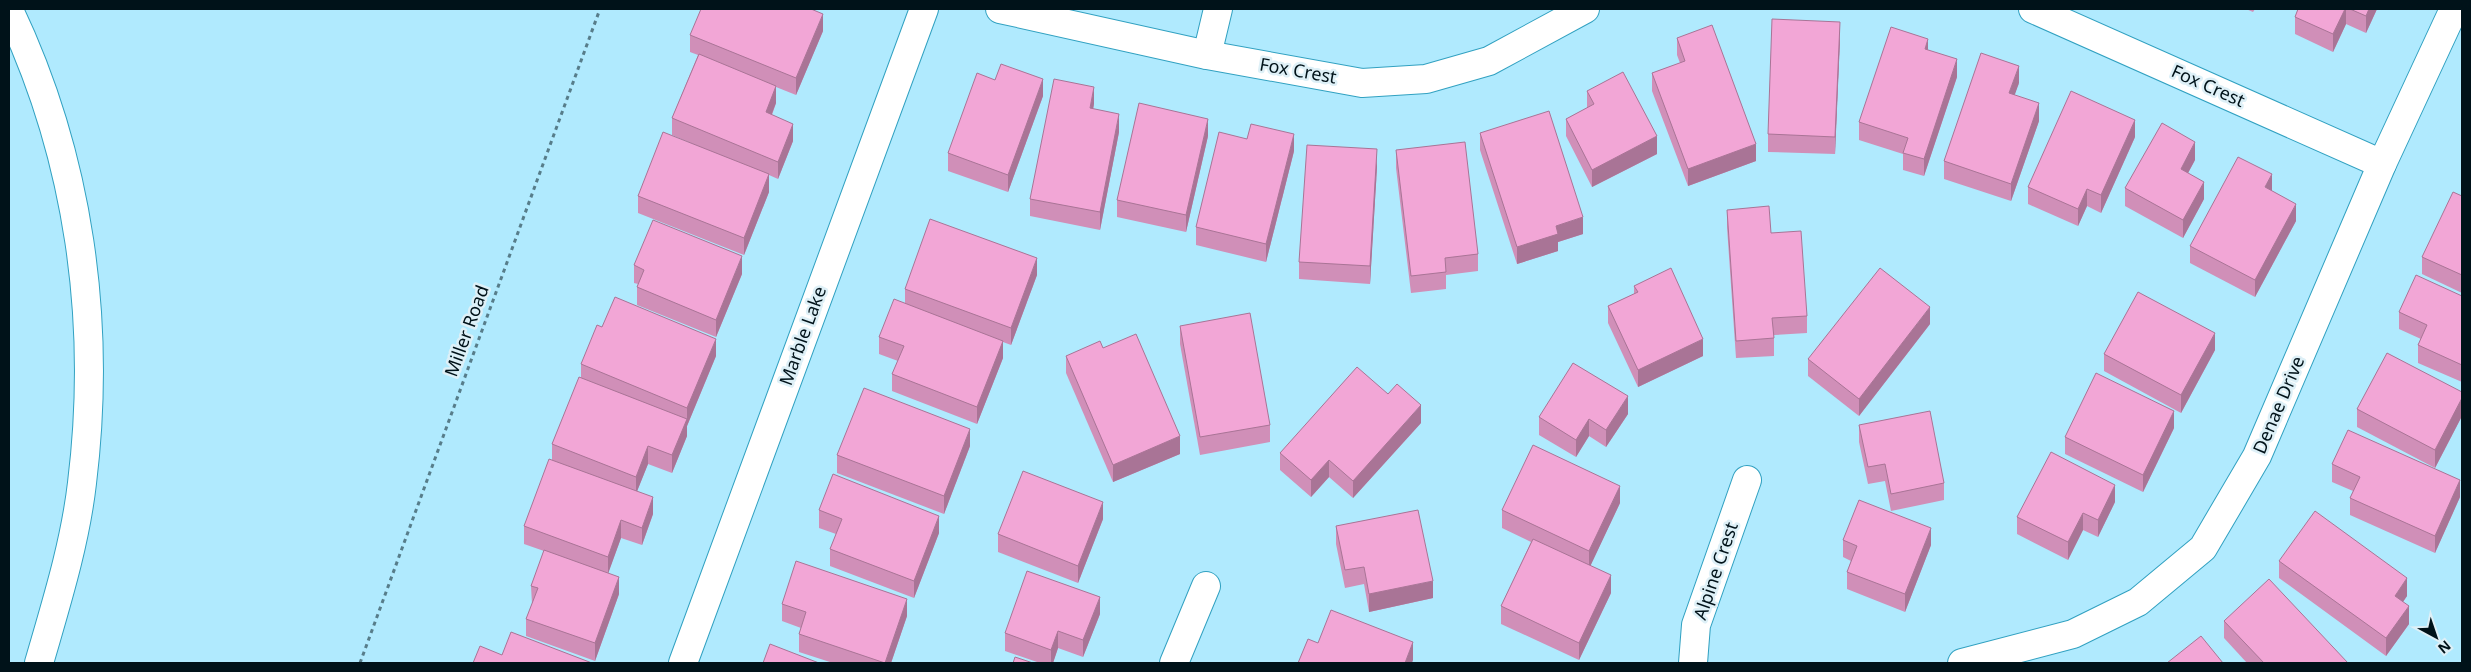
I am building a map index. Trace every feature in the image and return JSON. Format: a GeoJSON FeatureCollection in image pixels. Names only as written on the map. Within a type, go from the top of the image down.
{"type":"FeatureCollection","features":[{"type":"Feature","properties":{"kind":"street","name":"Marble Lake"},"geometry":{"type":"LineString","coordinates":[[683,663],[924,9]]}},
{"type":"Feature","properties":{"kind":"street","name":"Fox Crest"},"geometry":{"type":"LineString","coordinates":[[1000,9],[1207,55],[1362,83],[1426,79],[1489,61],[1585,9]]}},
{"type":"Feature","properties":{"kind":"street"},"geometry":{"type":"LineString","coordinates":[[1207,55],[1218,9]]}},
{"type":"Feature","properties":{"kind":"street","name":"Fox Crest"},"geometry":{"type":"LineString","coordinates":[[2034,9],[2382,164]]}},
{"type":"Feature","properties":{"kind":"street","name":"Denae Drive"},"geometry":{"type":"LineString","coordinates":[[1962,663],[2073,634],[2138,602],[2203,548],[2258,456],[2382,164],[2454,9]]}},
{"type":"Feature","properties":{"kind":"street"},"geometry":{"type":"LineString","coordinates":[[9,10],[22,37],[61,147],[79,231],[89,316],[90,401],[82,484],[64,578],[39,663]]}},
{"type":"Feature","properties":{"kind":"street","name":"Alpine Crest"},"geometry":{"type":"LineString","coordinates":[[1693,663],[1696,625],[1747,480]]}},
{"type":"Feature","properties":{"kind":"street"},"geometry":{"type":"LineString","coordinates":[[1174,663],[1206,586]]}},
{"type":"Feature","properties":{"kind":"path","name":"Miller Road"},"geometry":{"type":"LineString","coordinates":[[360,663],[600,9]]}},
{"type":"Feature","properties":{"kind":"building"},"geometry":{"type":"Polygon","coordinates":[[[701,9],[811,9],[823,14],[796,78],[690,35],[701,9]]]}},
{"type":"Feature","properties":{"kind":"building"},"geometry":{"type":"Polygon","coordinates":[[[2298,9],[2345,9],[2333,34],[2295,17],[2298,9]]]}},
{"type":"Feature","properties":{"kind":"building"},"geometry":{"type":"Polygon","coordinates":[[[2350,9],[2369,9],[2366,16],[2350,9]]]}},
{"type":"Feature","properties":{"kind":"building"},"geometry":{"type":"Polygon","coordinates":[[[1772,19],[1840,22],[1835,137],[1768,134],[1772,19]]]}},
{"type":"Feature","properties":{"kind":"building"},"geometry":{"type":"Polygon","coordinates":[[[1712,25],[1756,144],[1688,169],[1652,73],[1685,61],[1677,38],[1712,25]]]}},
{"type":"Feature","properties":{"kind":"building"},"geometry":{"type":"Polygon","coordinates":[[[1891,27],[1928,39],[1925,49],[1957,59],[1924,159],[1903,153],[1908,138],[1859,122],[1891,27]]]}},
{"type":"Feature","properties":{"kind":"building"},"geometry":{"type":"Polygon","coordinates":[[[1981,53],[2019,66],[2009,93],[2039,103],[2011,184],[1944,161],[1981,53]]]}},
{"type":"Feature","properties":{"kind":"building"},"geometry":{"type":"Polygon","coordinates":[[[699,54],[776,86],[766,112],[793,124],[778,162],[672,118],[699,54]]]}},
{"type":"Feature","properties":{"kind":"building"},"geometry":{"type":"Polygon","coordinates":[[[1001,64],[1043,79],[1008,175],[948,153],[977,73],[995,80],[1001,64]]]}},
{"type":"Feature","properties":{"kind":"building"},"geometry":{"type":"Polygon","coordinates":[[[1623,72],[1657,136],[1592,170],[1566,119],[1594,104],[1587,91],[1623,72]]]}},
{"type":"Feature","properties":{"kind":"building"},"geometry":{"type":"Polygon","coordinates":[[[1054,79],[1094,87],[1090,108],[1119,114],[1100,212],[1030,199],[1054,79]]]}},
{"type":"Feature","properties":{"kind":"building"},"geometry":{"type":"Polygon","coordinates":[[[2071,91],[2135,120],[2101,195],[2087,189],[2078,209],[2028,187],[2071,91]]]}},
{"type":"Feature","properties":{"kind":"building"},"geometry":{"type":"Polygon","coordinates":[[[1139,103],[1208,119],[1186,215],[1117,200],[1139,103]]]}},
{"type":"Feature","properties":{"kind":"building"},"geometry":{"type":"Polygon","coordinates":[[[1549,111],[1583,217],[1556,226],[1558,234],[1517,247],[1480,133],[1549,111]]]}},
{"type":"Feature","properties":{"kind":"building"},"geometry":{"type":"Polygon","coordinates":[[[2162,123],[2195,142],[2181,169],[2204,182],[2183,220],[2125,188],[2162,123]]]}},
{"type":"Feature","properties":{"kind":"building"},"geometry":{"type":"Polygon","coordinates":[[[1251,124],[1294,134],[1266,244],[1196,227],[1219,132],[1247,139],[1251,124]]]}},
{"type":"Feature","properties":{"kind":"building"},"geometry":{"type":"Polygon","coordinates":[[[663,132],[769,174],[744,238],[638,196],[663,132]]]}},
{"type":"Feature","properties":{"kind":"building"},"geometry":{"type":"Polygon","coordinates":[[[1465,142],[1478,254],[1445,258],[1446,272],[1411,276],[1396,150],[1465,142]]]}},
{"type":"Feature","properties":{"kind":"building"},"geometry":{"type":"Polygon","coordinates":[[[1307,145],[1377,149],[1370,266],[1299,262],[1307,145]]]}},
{"type":"Feature","properties":{"kind":"building"},"geometry":{"type":"Polygon","coordinates":[[[2238,157],[2272,174],[2265,187],[2296,204],[2255,280],[2190,246],[2238,157]]]}},
{"type":"Feature","properties":{"kind":"building"},"geometry":{"type":"Polygon","coordinates":[[[2453,192],[2462,196],[2462,275],[2422,257],[2453,192]]]}},
{"type":"Feature","properties":{"kind":"building"},"geometry":{"type":"Polygon","coordinates":[[[1769,206],[1771,233],[1801,231],[1807,316],[1772,318],[1774,338],[1736,341],[1727,210],[1769,206]]]}},
{"type":"Feature","properties":{"kind":"building"},"geometry":{"type":"Polygon","coordinates":[[[930,219],[1037,258],[1011,328],[905,289],[930,219]]]}},
{"type":"Feature","properties":{"kind":"building"},"geometry":{"type":"Polygon","coordinates":[[[653,220],[742,256],[716,320],[637,287],[644,270],[634,265],[653,220]]]}},
{"type":"Feature","properties":{"kind":"building"},"geometry":{"type":"Polygon","coordinates":[[[1671,268],[1703,339],[1638,370],[1608,306],[1638,292],[1634,286],[1671,268]]]}},
{"type":"Feature","properties":{"kind":"building"},"geometry":{"type":"Polygon","coordinates":[[[1880,268],[1930,307],[1859,399],[1808,359],[1880,268]]]}},
{"type":"Feature","properties":{"kind":"building"},"geometry":{"type":"Polygon","coordinates":[[[2416,275],[2462,296],[2462,365],[2418,345],[2427,325],[2399,312],[2416,275]]]}},
{"type":"Feature","properties":{"kind":"building"},"geometry":{"type":"Polygon","coordinates":[[[2138,292],[2215,333],[2181,395],[2104,354],[2138,292]]]}},
{"type":"Feature","properties":{"kind":"building"},"geometry":{"type":"Polygon","coordinates":[[[615,297],[716,339],[687,408],[581,364],[597,325],[602,327],[615,297]]]}},
{"type":"Feature","properties":{"kind":"building"},"geometry":{"type":"Polygon","coordinates":[[[894,299],[1003,341],[977,407],[892,374],[904,346],[879,337],[894,299]]]}},
{"type":"Feature","properties":{"kind":"building"},"geometry":{"type":"Polygon","coordinates":[[[1250,313],[1270,425],[1200,437],[1180,326],[1250,313]]]}},
{"type":"Feature","properties":{"kind":"building"},"geometry":{"type":"Polygon","coordinates":[[[1136,334],[1180,436],[1113,465],[1066,356],[1100,341],[1103,348],[1136,334]]]}},
{"type":"Feature","properties":{"kind":"building"},"geometry":{"type":"Polygon","coordinates":[[[2387,353],[2462,392],[2462,398],[2435,450],[2357,409],[2387,353]]]}},
{"type":"Feature","properties":{"kind":"building"},"geometry":{"type":"Polygon","coordinates":[[[1573,363],[1628,396],[1606,430],[1589,419],[1576,440],[1539,417],[1573,363]]]}},
{"type":"Feature","properties":{"kind":"building"},"geometry":{"type":"Polygon","coordinates":[[[1357,367],[1388,394],[1397,384],[1421,405],[1353,481],[1329,460],[1311,480],[1280,453],[1357,367]]]}},
{"type":"Feature","properties":{"kind":"building"},"geometry":{"type":"Polygon","coordinates":[[[2096,373],[2174,411],[2143,475],[2065,437],[2096,373]]]}},
{"type":"Feature","properties":{"kind":"building"},"geometry":{"type":"Polygon","coordinates":[[[579,377],[687,419],[672,455],[648,446],[636,477],[552,444],[579,377]]]}},
{"type":"Feature","properties":{"kind":"building"},"geometry":{"type":"Polygon","coordinates":[[[864,388],[970,429],[944,496],[837,455],[864,388]]]}},
{"type":"Feature","properties":{"kind":"building"},"geometry":{"type":"Polygon","coordinates":[[[1930,411],[1944,483],[1891,494],[1885,464],[1868,467],[1859,425],[1930,411]]]}},
{"type":"Feature","properties":{"kind":"building"},"geometry":{"type":"Polygon","coordinates":[[[2348,430],[2460,480],[2435,536],[2350,498],[2360,477],[2332,464],[2348,430]]]}},
{"type":"Feature","properties":{"kind":"building"},"geometry":{"type":"Polygon","coordinates":[[[1533,445],[1620,486],[1589,551],[1502,510],[1533,445]]]}},
{"type":"Feature","properties":{"kind":"building"},"geometry":{"type":"Polygon","coordinates":[[[2051,452],[2115,485],[2098,520],[2083,513],[2068,542],[2017,517],[2051,452]]]}},
{"type":"Feature","properties":{"kind":"building"},"geometry":{"type":"Polygon","coordinates":[[[549,459],[653,497],[642,528],[621,520],[608,557],[524,526],[549,459]]]}},
{"type":"Feature","properties":{"kind":"building"},"geometry":{"type":"Polygon","coordinates":[[[1023,471],[1103,502],[1078,566],[998,534],[1023,471]]]}},
{"type":"Feature","properties":{"kind":"building"},"geometry":{"type":"Polygon","coordinates":[[[833,474],[939,516],[914,581],[830,549],[842,519],[819,510],[833,474]]]}},
{"type":"Feature","properties":{"kind":"building"},"geometry":{"type":"Polygon","coordinates":[[[1859,500],[1931,528],[1905,594],[1847,572],[1857,546],[1843,540],[1859,500]]]}},
{"type":"Feature","properties":{"kind":"building"},"geometry":{"type":"Polygon","coordinates":[[[1418,510],[1433,581],[1369,594],[1364,567],[1345,570],[1336,526],[1418,510]]]}},
{"type":"Feature","properties":{"kind":"building"},"geometry":{"type":"Polygon","coordinates":[[[2315,511],[2407,578],[2395,596],[2409,606],[2386,638],[2279,561],[2315,511]]]}},
{"type":"Feature","properties":{"kind":"building"},"geometry":{"type":"Polygon","coordinates":[[[1533,539],[1611,575],[1579,643],[1501,606],[1533,539]]]}},
{"type":"Feature","properties":{"kind":"building"},"geometry":{"type":"Polygon","coordinates":[[[544,550],[619,577],[595,643],[526,619],[538,588],[531,586],[544,550]]]}},
{"type":"Feature","properties":{"kind":"building"},"geometry":{"type":"Polygon","coordinates":[[[796,561],[907,599],[885,663],[799,634],[806,612],[782,604],[796,561]]]}},
{"type":"Feature","properties":{"kind":"building"},"geometry":{"type":"Polygon","coordinates":[[[1027,571],[1100,597],[1083,640],[1058,631],[1051,650],[1005,633],[1027,571]]]}},
{"type":"Feature","properties":{"kind":"building"},"geometry":{"type":"Polygon","coordinates":[[[2269,579],[2348,663],[2264,663],[2224,621],[2269,579]]]}},
{"type":"Feature","properties":{"kind":"building"},"geometry":{"type":"Polygon","coordinates":[[[1331,610],[1413,642],[1405,663],[1298,663],[1308,639],[1318,643],[1331,610]]]}},
{"type":"Feature","properties":{"kind":"building"},"geometry":{"type":"Polygon","coordinates":[[[511,632],[592,663],[473,663],[480,646],[502,655],[511,632]]]}},
{"type":"Feature","properties":{"kind":"building"},"geometry":{"type":"Polygon","coordinates":[[[2201,636],[2223,663],[2167,663],[2201,636]]]}},
{"type":"Feature","properties":{"kind":"building"},"geometry":{"type":"Polygon","coordinates":[[[770,644],[819,663],[763,663],[770,644]]]}},
{"type":"Feature","properties":{"kind":"building"},"geometry":{"type":"Polygon","coordinates":[[[1015,657],[1033,663],[1013,663],[1015,657]]]}}]}
